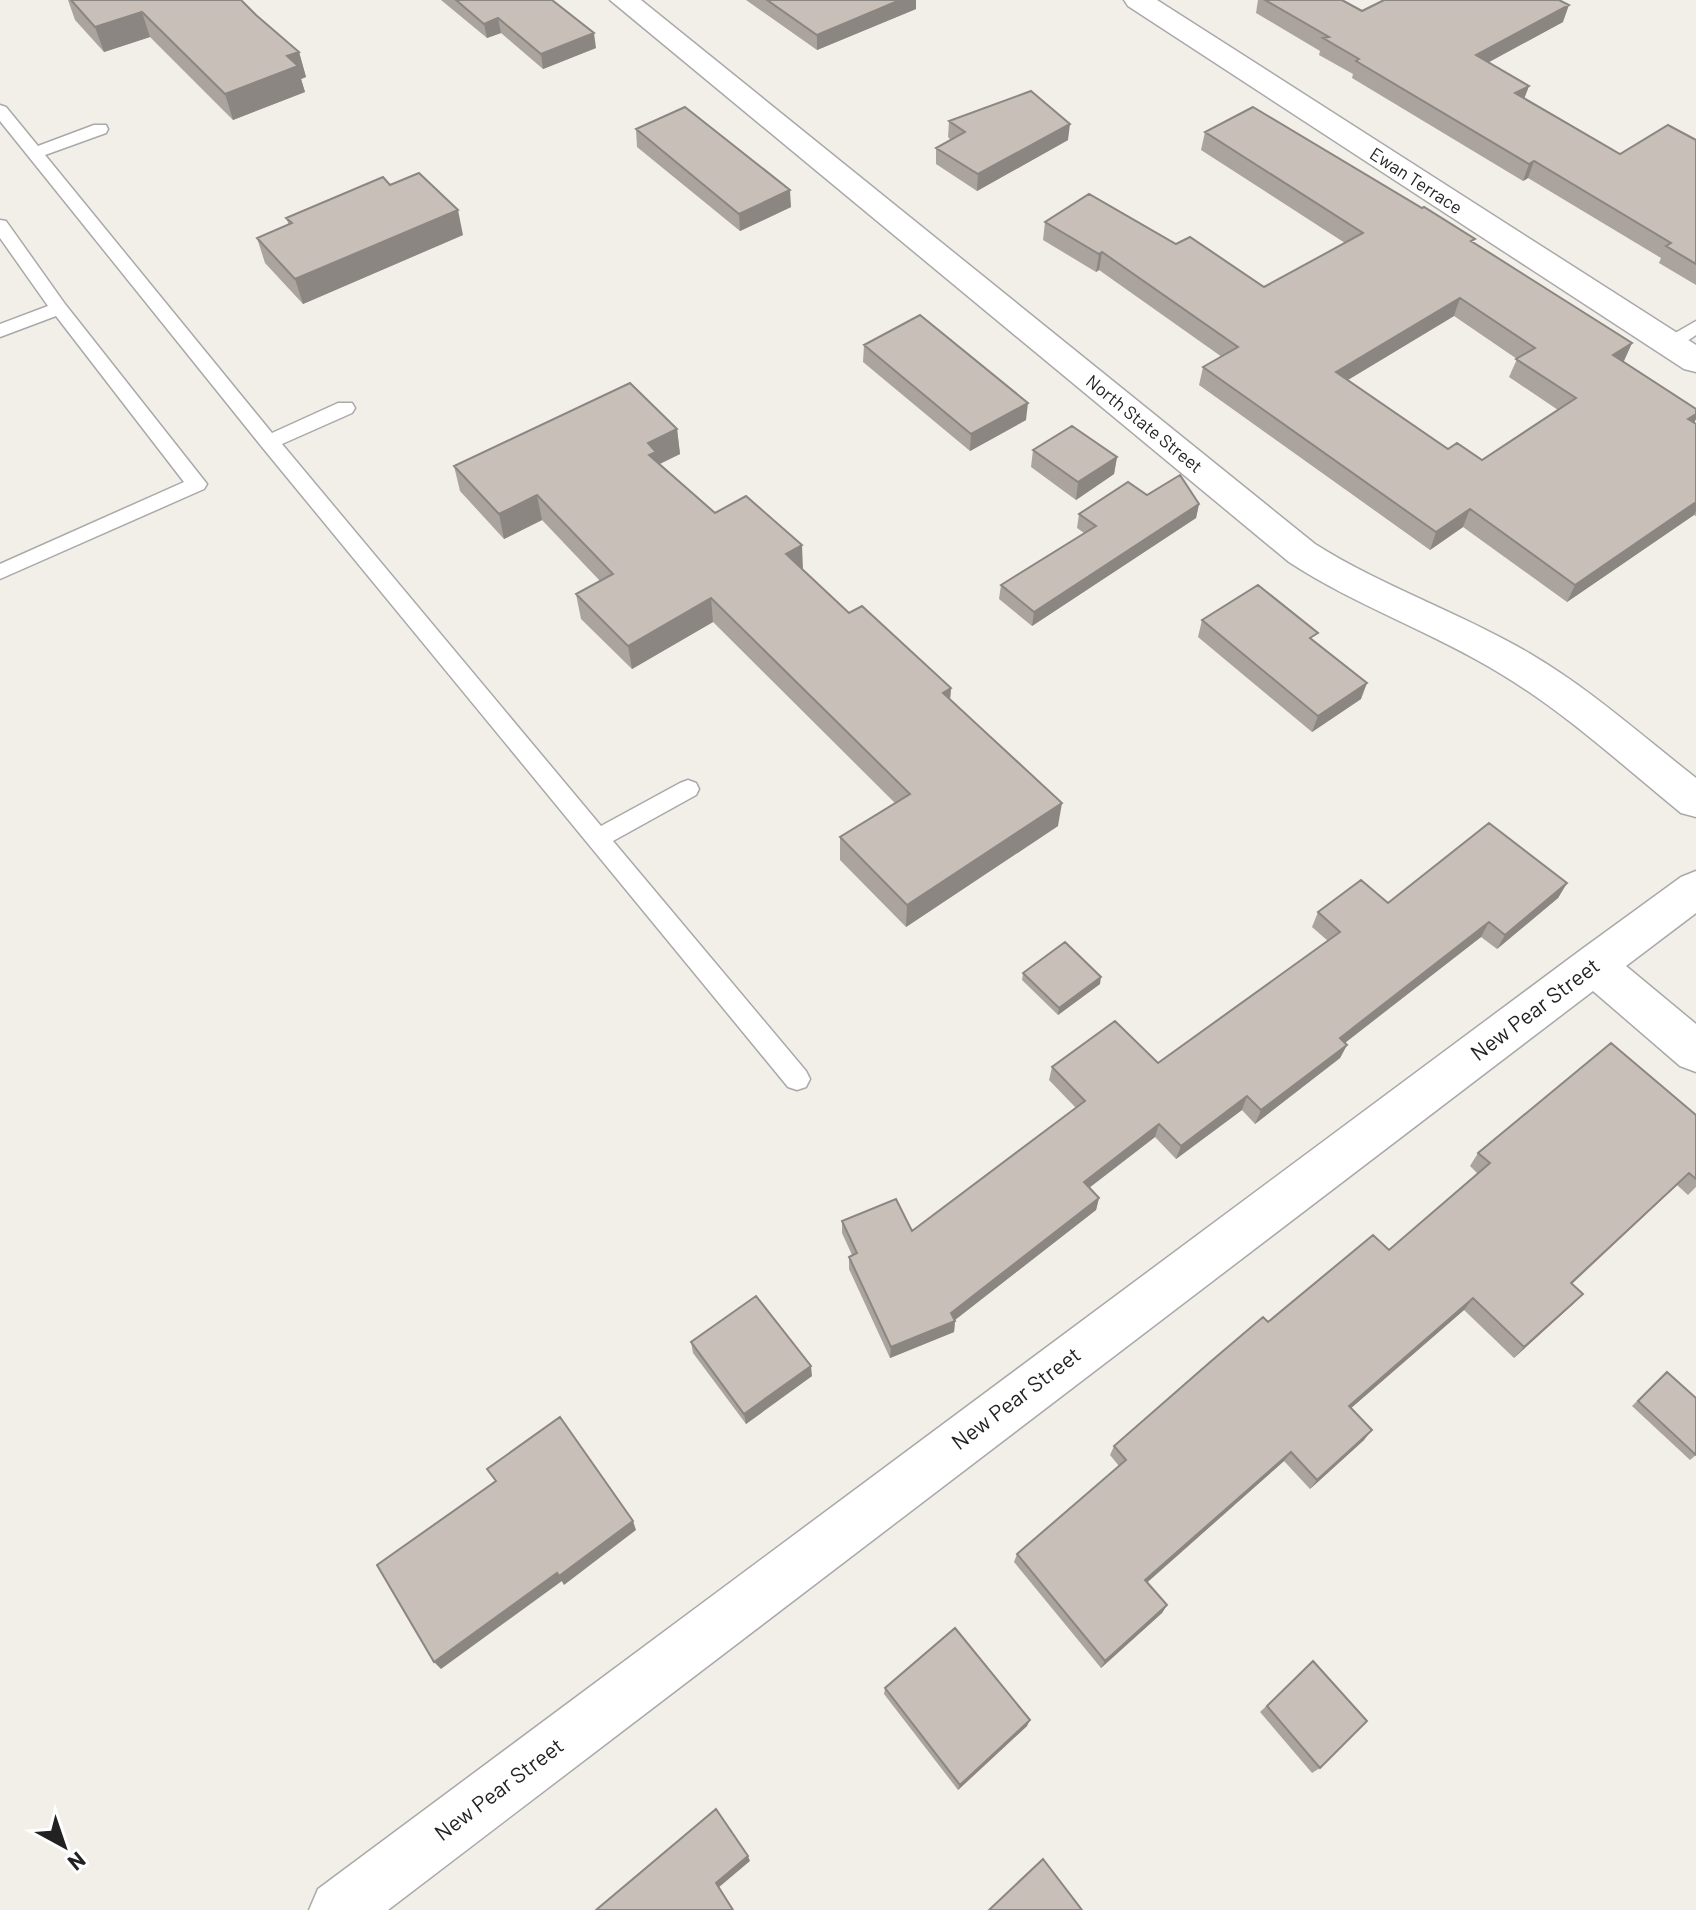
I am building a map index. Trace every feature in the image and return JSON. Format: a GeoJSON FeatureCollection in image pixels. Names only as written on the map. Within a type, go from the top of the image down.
{"type":"FeatureCollection","features":[{"type":"Feature","properties":{"kind":"street","name":"North State Street"},"geometry":{"type":"LineString","coordinates":[[624,0],[1302,553],[1345,581],[1490,649],[1545,683],[1696,801]]}},
{"type":"Feature","properties":{"kind":"street","name":"Ewan Terrace"},"geometry":{"type":"LineString","coordinates":[[1138,0],[1696,361]]}},
{"type":"Feature","properties":{"kind":"street","name":"New Pear Street"},"geometry":{"type":"LineString","coordinates":[[339,1910],[1696,889]]}},
{"type":"Feature","properties":{"kind":"street"},"geometry":{"type":"LineString","coordinates":[[1594,965],[1696,1052]]}},
{"type":"Feature","properties":{"kind":"lane"},"geometry":{"type":"LineString","coordinates":[[0,110],[269,442],[797,1079]]}},
{"type":"Feature","properties":{"kind":"lane"},"geometry":{"type":"LineString","coordinates":[[35,153],[100,129]]}},
{"type":"Feature","properties":{"kind":"lane"},"geometry":{"type":"LineString","coordinates":[[0,572],[197,484],[4,237]]}},
{"type":"Feature","properties":{"kind":"lane"},"geometry":{"type":"LineString","coordinates":[[0,331],[59,308]]}},
{"type":"Feature","properties":{"kind":"lane"},"geometry":{"type":"LineString","coordinates":[[1670,344],[1696,327]]}},
{"type":"Feature","properties":{"kind":"lane"},"geometry":{"type":"LineString","coordinates":[[269,442],[345,408]]}},
{"type":"Feature","properties":{"kind":"lane"},"geometry":{"type":"LineString","coordinates":[[599,838],[688,789]]}},
{"type":"Feature","properties":{"kind":"building"},"geometry":{"type":"Polygon","coordinates":[[[71,0],[241,0],[299,52],[287,56],[298,66],[225,94],[142,12],[95,27],[71,0]]]}},
{"type":"Feature","properties":{"kind":"building"},"geometry":{"type":"Polygon","coordinates":[[[456,0],[552,0],[594,33],[541,54],[498,18],[484,24],[456,0]]]}},
{"type":"Feature","properties":{"kind":"building"},"geometry":{"type":"Polygon","coordinates":[[[767,0],[900,0],[817,35],[767,0]]]}},
{"type":"Feature","properties":{"kind":"building"},"geometry":{"type":"Polygon","coordinates":[[[1265,0],[1342,0],[1362,11],[1384,0],[1559,0],[1569,5],[1476,55],[1529,86],[1515,93],[1620,154],[1668,125],[1696,140],[1696,264],[1666,246],[1671,243],[1534,161],[1529,164],[1356,61],[1359,59],[1323,38],[1329,37],[1265,0]]]}},
{"type":"Feature","properties":{"kind":"building"},"geometry":{"type":"Polygon","coordinates":[[[1031,91],[1070,124],[978,174],[936,148],[965,132],[949,121],[1031,91]]]}},
{"type":"Feature","properties":{"kind":"building"},"geometry":{"type":"Polygon","coordinates":[[[685,107],[790,190],[739,214],[636,129],[685,107]]]}},
{"type":"Feature","properties":{"kind":"building"},"geometry":{"type":"Polygon","coordinates":[[[1253,107],[1424,207],[1475,239],[1471,241],[1632,343],[1613,355],[1696,409],[1696,414],[1688,419],[1696,424],[1696,502],[1575,585],[1470,509],[1436,532],[1203,367],[1238,347],[1102,252],[1099,254],[1045,222],[1089,194],[1176,244],[1190,237],[1264,287],[1363,233],[1205,132],[1253,107]],[[1460,298],[1336,372],[1448,449],[1457,443],[1482,460],[1576,398],[1516,359],[1535,348],[1460,298]]]}},
{"type":"Feature","properties":{"kind":"building"},"geometry":{"type":"Polygon","coordinates":[[[419,173],[458,210],[295,279],[257,238],[292,223],[286,218],[383,177],[390,185],[419,173]]]}},
{"type":"Feature","properties":{"kind":"building"},"geometry":{"type":"Polygon","coordinates":[[[920,315],[1028,403],[971,434],[864,345],[920,315]]]}},
{"type":"Feature","properties":{"kind":"building"},"geometry":{"type":"Polygon","coordinates":[[[630,383],[677,429],[648,443],[656,452],[649,455],[715,513],[746,496],[802,545],[786,554],[849,613],[862,606],[951,688],[943,693],[1062,803],[907,905],[840,837],[910,794],[711,598],[628,646],[576,594],[613,574],[537,495],[499,514],[454,466],[630,383]]]}},
{"type":"Feature","properties":{"kind":"building"},"geometry":{"type":"Polygon","coordinates":[[[1072,426],[1117,457],[1078,482],[1033,450],[1072,426]]]}},
{"type":"Feature","properties":{"kind":"building"},"geometry":{"type":"Polygon","coordinates":[[[1180,475],[1199,504],[1034,612],[1001,585],[1096,526],[1079,514],[1128,482],[1147,495],[1180,475]]]}},
{"type":"Feature","properties":{"kind":"building"},"geometry":{"type":"Polygon","coordinates":[[[1258,585],[1318,633],[1310,638],[1367,683],[1318,716],[1202,620],[1258,585]]]}},
{"type":"Feature","properties":{"kind":"building"},"geometry":{"type":"Polygon","coordinates":[[[1489,823],[1567,883],[1505,935],[1489,922],[1340,1038],[1347,1045],[1261,1110],[1247,1096],[1181,1146],[1159,1124],[1084,1182],[1099,1198],[951,1313],[955,1321],[891,1347],[849,1257],[857,1253],[842,1221],[896,1199],[912,1231],[1085,1101],[1052,1067],[1115,1021],[1158,1063],[1340,932],[1318,912],[1361,880],[1388,903],[1489,823]]]}},
{"type":"Feature","properties":{"kind":"building"},"geometry":{"type":"Polygon","coordinates":[[[1065,942],[1101,977],[1059,1008],[1023,973],[1065,942]]]}},
{"type":"Feature","properties":{"kind":"building"},"geometry":{"type":"Polygon","coordinates":[[[1611,1043],[1696,1115],[1696,1179],[1689,1173],[1571,1283],[1583,1294],[1524,1347],[1473,1298],[1349,1406],[1372,1430],[1317,1480],[1291,1452],[1145,1580],[1167,1605],[1105,1661],[1017,1554],[1126,1460],[1114,1446],[1209,1363],[1263,1317],[1268,1322],[1373,1235],[1389,1250],[1490,1163],[1478,1153],[1611,1043]]]}},
{"type":"Feature","properties":{"kind":"building"},"geometry":{"type":"Polygon","coordinates":[[[756,1296],[811,1366],[744,1414],[691,1342],[756,1296]]]}},
{"type":"Feature","properties":{"kind":"building"},"geometry":{"type":"Polygon","coordinates":[[[1667,1372],[1696,1398],[1696,1455],[1638,1401],[1667,1372]]]}},
{"type":"Feature","properties":{"kind":"building"},"geometry":{"type":"Polygon","coordinates":[[[560,1417],[633,1521],[434,1662],[377,1565],[496,1481],[487,1469],[560,1417]]]}},
{"type":"Feature","properties":{"kind":"building"},"geometry":{"type":"Polygon","coordinates":[[[955,1628],[1030,1720],[960,1785],[885,1688],[955,1628]]]}},
{"type":"Feature","properties":{"kind":"building"},"geometry":{"type":"Polygon","coordinates":[[[1313,1661],[1367,1721],[1320,1768],[1267,1706],[1313,1661]]]}},
{"type":"Feature","properties":{"kind":"building"},"geometry":{"type":"Polygon","coordinates":[[[716,1809],[748,1856],[716,1883],[733,1910],[596,1910],[716,1809]]]}},
{"type":"Feature","properties":{"kind":"building"},"geometry":{"type":"Polygon","coordinates":[[[1043,1859],[1082,1910],[989,1910],[1043,1859]]]}}]}
